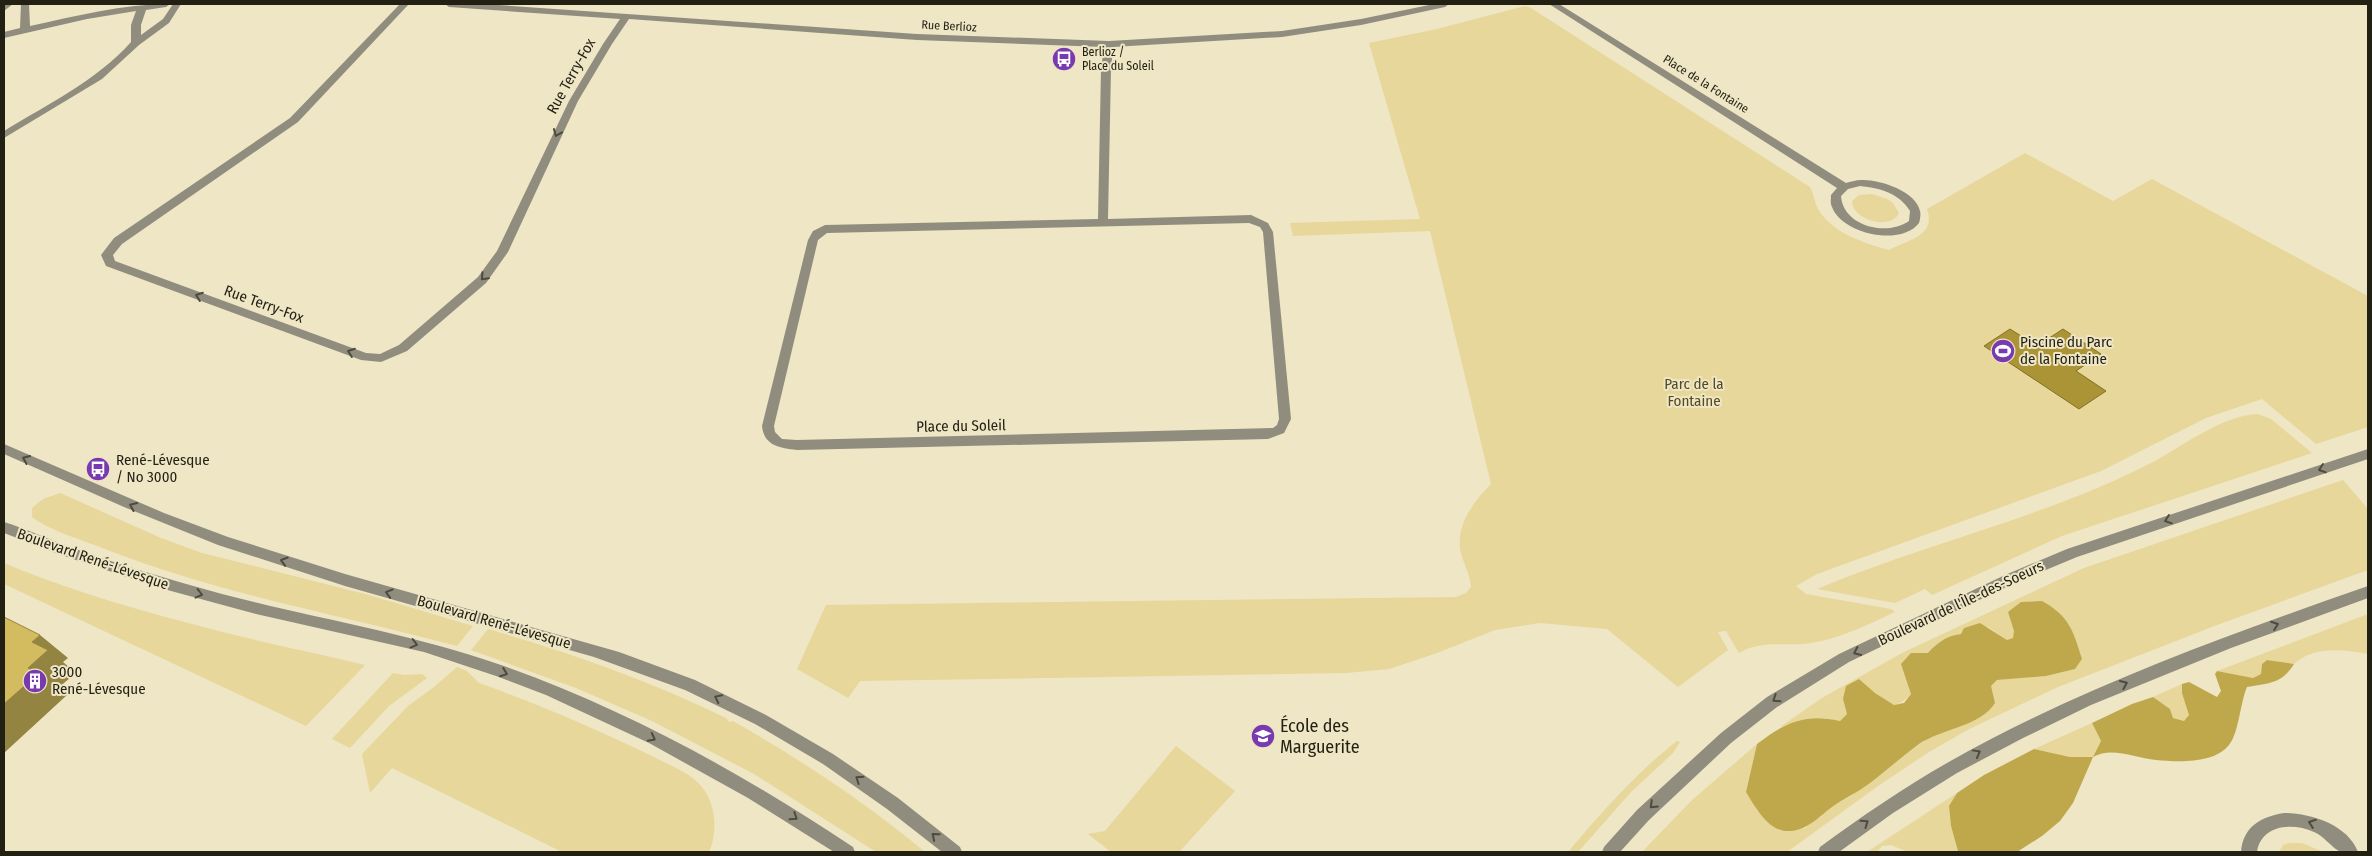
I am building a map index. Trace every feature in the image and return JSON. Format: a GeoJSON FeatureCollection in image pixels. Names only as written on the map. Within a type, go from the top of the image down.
{"type":"FeatureCollection","features":[{"type":"Feature","properties":{"kind":"street"},"geometry":{"type":"LineString","coordinates":[[4,8],[9,4]]}},
{"type":"Feature","properties":{"kind":"street"},"geometry":{"type":"LineString","coordinates":[[25,30],[26,4]]}},
{"type":"Feature","properties":{"kind":"street"},"geometry":{"type":"LineString","coordinates":[[4,35],[142,7],[166,4]]}},
{"type":"Feature","properties":{"kind":"street"},"geometry":{"type":"LineString","coordinates":[[4,135],[92,83],[124,56],[136,43],[166,21],[177,4]]}},
{"type":"Feature","properties":{"kind":"street","name":"Rue Terry-Fox"},"geometry":{"type":"LineString","coordinates":[[405,4],[294,120],[118,241],[107,254],[110,263],[365,357],[381,358],[393,354],[418,336],[488,272],[510,236],[579,89],[605,46],[627,16]]}},
{"type":"Feature","properties":{"kind":"street","name":"Rue Berlioz"},"geometry":{"type":"LineString","coordinates":[[449,4],[917,37],[1109,44],[1282,34],[1361,22],[1446,4]]}},
{"type":"Feature","properties":{"kind":"street","name":"Place de la Fontaine"},"geometry":{"type":"LineString","coordinates":[[1553,4],[1844,187]]}},
{"type":"Feature","properties":{"kind":"street"},"geometry":{"type":"LineString","coordinates":[[136,43],[136,25],[142,7]]}},
{"type":"Feature","properties":{"kind":"street"},"geometry":{"type":"LineString","coordinates":[[1103,223],[1106,68],[1109,44]]}},
{"type":"Feature","properties":{"kind":"street"},"geometry":{"type":"LineString","coordinates":[[1867,184],[1895,191],[1913,207],[1916,215],[1914,223],[1907,228],[1890,232],[1877,232],[1858,226],[1842,215],[1836,206],[1836,195],[1844,187],[1867,184]]}},
{"type":"Feature","properties":{"kind":"street","name":"Place du Soleil"},"geometry":{"type":"LineString","coordinates":[[1246,219],[1256,220],[1264,225],[1268,232],[1285,419],[1281,430],[1268,434],[797,445],[784,445],[771,438],[768,426],[782,366],[813,240],[821,232],[834,228],[1103,223],[1246,219]]}},
{"type":"Feature","properties":{"kind":"street","name":"Boulevard René-Lévesque"},"geometry":{"type":"LineString","coordinates":[[4,449],[145,511],[233,545],[331,576],[605,654],[690,684],[822,754],[880,793],[954,852]]}},
{"type":"Feature","properties":{"kind":"street","name":"Boulevard de l'Île-des-Soeurs"},"geometry":{"type":"LineString","coordinates":[[1610,852],[1643,814],[1726,738],[1772,702],[1844,658],[2054,560],[2206,507],[2368,454]]}},
{"type":"Feature","properties":{"kind":"street","name":"Boulevard René-Lévesque"},"geometry":{"type":"LineString","coordinates":[[4,527],[116,570],[184,590],[401,641],[498,670],[582,704],[711,768],[773,803],[847,852]]}},
{"type":"Feature","properties":{"kind":"street"},"geometry":{"type":"LineString","coordinates":[[1826,852],[1852,832],[1934,777],[2043,719],[2185,659],[2368,592]]}},
{"type":"Feature","properties":{"kind":"street"},"geometry":{"type":"LineString","coordinates":[[2249,852],[2249,843],[2256,830],[2290,819],[2318,825],[2337,838],[2350,852]]}},
{"type":"Feature","properties":{"kind":"green space","name":"Parc de la Fontaine"},"geometry":{"type":"Polygon","coordinates":[[[1525,6],[1531,8],[1810,187],[1818,209],[1831,225],[1849,236],[1889,250],[1912,240],[1924,231],[1928,225],[1929,218],[1927,209],[2025,153],[2113,201],[2152,179],[2368,296],[2368,427],[2316,444],[2262,399],[2206,418],[2101,471],[1817,574],[1796,586],[1806,594],[1891,609],[1895,612],[1854,630],[1822,641],[1756,646],[1739,653],[1726,631],[1718,632],[1728,650],[1678,687],[1607,629],[1540,623],[1495,630],[1437,653],[1389,669],[1346,673],[860,681],[848,698],[797,669],[826,605],[1456,597],[1466,593],[1471,587],[1460,547],[1462,527],[1477,499],[1491,484],[1430,231],[1293,236],[1290,223],[1420,219],[1369,43],[1437,29],[1525,6]]]}},
{"type":"Feature","properties":{"kind":"green space"},"geometry":{"type":"Polygon","coordinates":[[[1872,194],[1893,203],[1899,213],[1895,218],[1881,222],[1872,221],[1858,213],[1852,201],[1859,195],[1872,194]]]}},
{"type":"Feature","properties":{"kind":"green space"},"geometry":{"type":"Polygon","coordinates":[[[2258,414],[2271,419],[2312,453],[2062,536],[1932,595],[1925,589],[1895,603],[1817,589],[1859,572],[2073,498],[2155,461],[2218,425],[2245,416],[2258,414]]]}},
{"type":"Feature","properties":{"kind":"green space"},"geometry":{"type":"Polygon","coordinates":[[[2343,480],[2368,509],[2368,570],[2217,625],[2058,687],[1969,729],[1929,752],[1878,786],[1787,852],[1642,852],[1691,801],[1757,744],[1746,792],[1758,812],[1804,829],[1834,806],[1873,781],[1932,735],[1974,720],[1991,686],[1997,680],[2046,676],[2074,669],[2082,659],[2008,612],[2014,631],[2014,638],[2007,640],[1988,627],[1942,641],[1931,651],[1915,688],[1903,701],[1894,705],[1875,693],[1859,679],[1843,699],[1847,714],[1840,721],[1816,718],[1780,727],[1822,698],[1902,653],[2084,568],[2343,480]]]}},
{"type":"Feature","properties":{"kind":"green space"},"geometry":{"type":"Polygon","coordinates":[[[60,493],[161,538],[202,553],[369,595],[473,626],[457,646],[235,591],[148,565],[57,531],[32,517],[32,508],[43,499],[60,493]]]}},
{"type":"Feature","properties":{"kind":"green space"},"geometry":{"type":"Polygon","coordinates":[[[4,563],[62,585],[152,613],[243,637],[365,665],[306,726],[4,584],[4,563]]]}},
{"type":"Feature","properties":{"kind":"green space"},"geometry":{"type":"Polygon","coordinates":[[[2368,614],[2368,654],[2329,650],[2310,654],[2294,664],[2267,660],[2262,664],[2261,674],[2253,678],[2217,671],[2368,614]]]}},
{"type":"Feature","properties":{"kind":"green space"},"geometry":{"type":"Polygon","coordinates":[[[488,629],[609,668],[697,704],[726,718],[729,722],[733,721],[832,782],[925,852],[876,852],[754,774],[652,721],[576,688],[471,650],[488,629]]]}},
{"type":"Feature","properties":{"kind":"green space"},"geometry":{"type":"Polygon","coordinates":[[[457,667],[467,671],[479,683],[589,727],[692,777],[707,794],[713,810],[714,836],[709,852],[562,852],[392,768],[370,793],[362,754],[408,706],[457,667]]]}},
{"type":"Feature","properties":{"kind":"green space"},"geometry":{"type":"Polygon","coordinates":[[[393,673],[404,675],[422,674],[427,678],[389,706],[350,748],[332,739],[393,673]]]}},
{"type":"Feature","properties":{"kind":"green space"},"geometry":{"type":"Polygon","coordinates":[[[2182,684],[2189,715],[2184,721],[2173,718],[2170,709],[2153,697],[2182,684]]]}},
{"type":"Feature","properties":{"kind":"green space"},"geometry":{"type":"Polygon","coordinates":[[[2092,723],[2101,741],[2093,757],[2070,757],[2034,749],[2092,723]]]}},
{"type":"Feature","properties":{"kind":"green space"},"geometry":{"type":"Polygon","coordinates":[[[1677,741],[1680,742],[1673,753],[1631,792],[1578,852],[1568,852],[1634,779],[1677,741]]]}},
{"type":"Feature","properties":{"kind":"green space"},"geometry":{"type":"Polygon","coordinates":[[[1176,746],[1235,791],[1179,852],[1111,852],[1088,834],[1105,831],[1176,746]]]}},
{"type":"Feature","properties":{"kind":"green space"},"geometry":{"type":"Polygon","coordinates":[[[1957,793],[1949,807],[1951,826],[1959,851],[1908,852],[1891,845],[1882,846],[1877,852],[1867,852],[1957,793]]]}},
{"type":"Feature","properties":{"kind":"green space"},"geometry":{"type":"Polygon","coordinates":[[[2302,843],[2323,852],[2279,852],[2283,845],[2302,843]]]}},
{"type":"Feature","properties":{"kind":"shaded area"},"geometry":{"type":"Polygon","coordinates":[[[2010,329],[2037,346],[2063,329],[2101,354],[2076,371],[2106,391],[2079,409],[1984,346],[2010,329]]]}},
{"type":"Feature","properties":{"kind":"shaded area"},"geometry":{"type":"Polygon","coordinates":[[[2042,601],[2064,618],[2073,632],[2082,659],[2075,669],[2046,676],[1997,680],[1991,686],[1995,703],[1989,711],[1971,722],[1938,734],[1919,744],[1869,784],[1803,828],[1782,831],[1769,823],[1758,811],[1746,792],[1757,744],[1776,730],[1805,719],[1816,718],[1840,721],[1847,714],[1843,699],[1846,686],[1859,679],[1875,693],[1894,705],[1904,703],[1911,694],[1901,664],[1911,653],[1928,653],[1943,640],[1961,634],[1964,628],[1980,623],[2007,640],[2013,638],[2014,631],[2008,612],[2021,602],[2042,601]]]}},
{"type":"Feature","properties":{"kind":"shaded area"},"geometry":{"type":"Polygon","coordinates":[[[2267,660],[2294,664],[2285,675],[2274,682],[2247,687],[2232,740],[2229,745],[2214,756],[2185,761],[2156,760],[2116,753],[2100,754],[2093,757],[2101,741],[2092,723],[2132,704],[2153,697],[2170,709],[2173,718],[2184,721],[2189,715],[2182,693],[2182,684],[2189,682],[2217,697],[2221,691],[2215,674],[2217,671],[2253,678],[2261,674],[2262,664],[2267,660]]]}},
{"type":"Feature","properties":{"kind":"shaded area"},"geometry":{"type":"Polygon","coordinates":[[[2034,749],[2070,757],[2093,757],[2073,803],[2060,821],[2042,836],[2017,852],[1956,852],[1958,851],[1951,826],[1949,806],[1957,793],[1984,775],[2034,749]]]}},
{"type":"Feature","properties":{"kind":"building"},"geometry":{"type":"Polygon","coordinates":[[[4,617],[40,635],[32,642],[48,650],[28,668],[39,673],[4,704],[4,617]]]}},
{"type":"Feature","properties":{"kind":"place","name":"Berlioz / Place du Soleil"},"geometry":{"type":"Point","coordinates":[1064,59]}},
{"type":"Feature","properties":{"kind":"place","name":"Piscine du Parc de la Fontaine"},"geometry":{"type":"Point","coordinates":[2003,351]}},
{"type":"Feature","properties":{"kind":"place","name":"René-Lévesque / No 3000"},"geometry":{"type":"Point","coordinates":[98,469]}},
{"type":"Feature","properties":{"kind":"place","name":"3000 René-Lévesque"},"geometry":{"type":"Point","coordinates":[35,681]}},
{"type":"Feature","properties":{"kind":"place","name":"École des Marguerite"},"geometry":{"type":"Point","coordinates":[1263,736]}}]}
